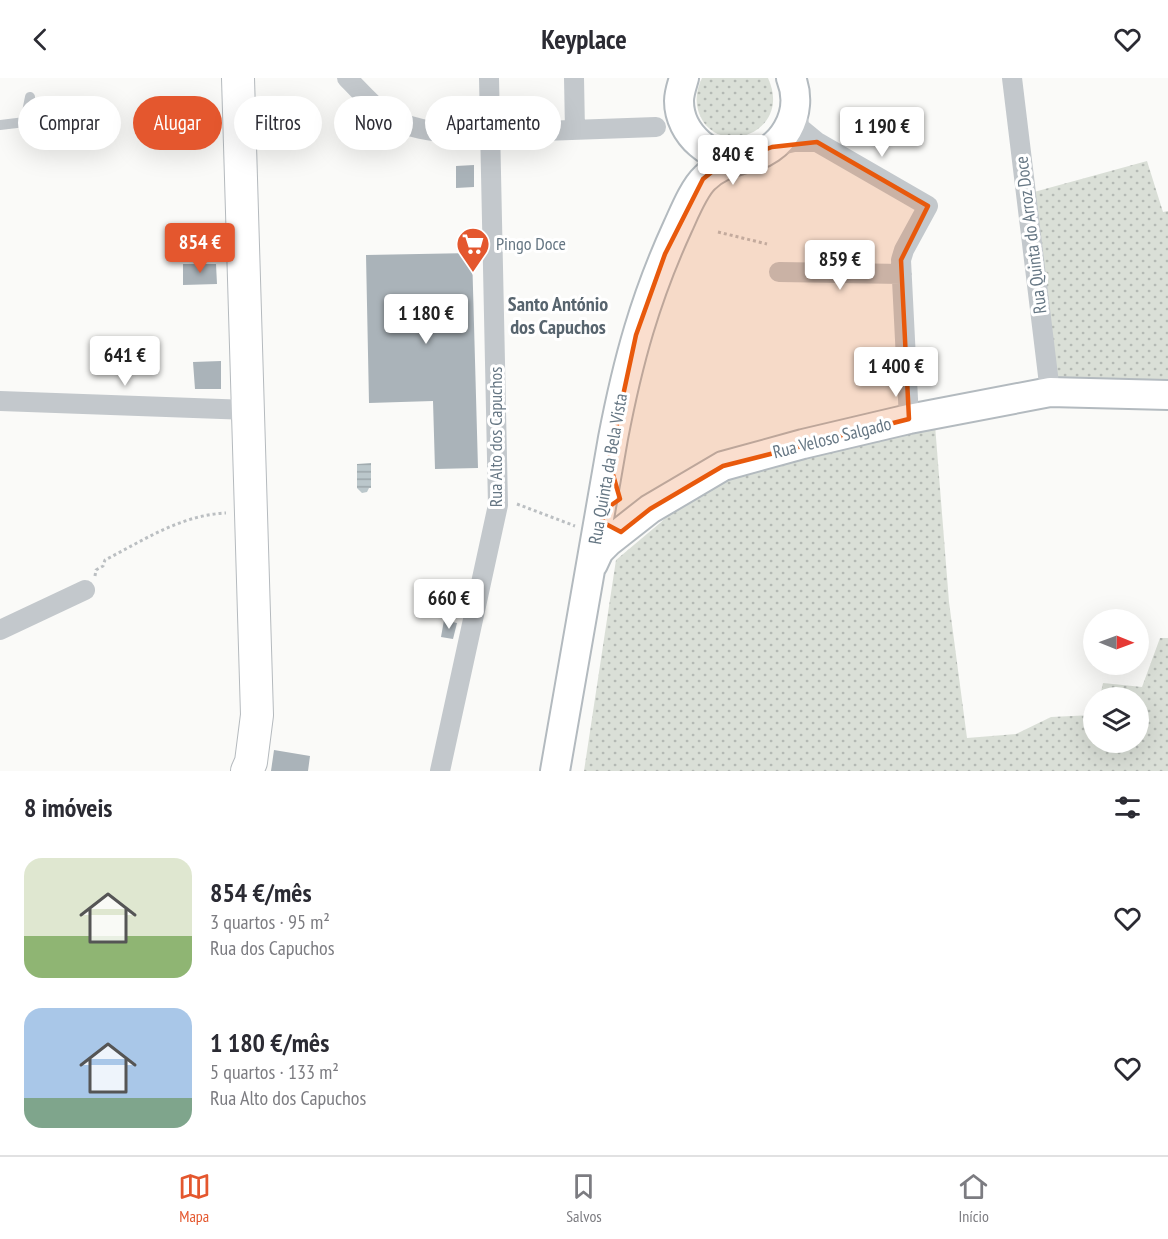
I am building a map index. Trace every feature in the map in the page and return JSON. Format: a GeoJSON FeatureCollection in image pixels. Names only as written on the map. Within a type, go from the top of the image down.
{"type":"FeatureCollection","features":[{"type":"Feature","properties":{"kind":"main road"},"geometry":{"type":"LineString","coordinates":[[238,78],[258,715],[251,762],[247,771]]}},
{"type":"Feature","properties":{"kind":"street"},"geometry":{"type":"LineString","coordinates":[[347,78],[386,116],[425,129]]}},
{"type":"Feature","properties":{"kind":"street","name":"Rua Alto dos Capuchos"},"geometry":{"type":"LineString","coordinates":[[489,78],[490,96]]}},
{"type":"Feature","properties":{"kind":"street"},"geometry":{"type":"LineString","coordinates":[[574,78],[575,130]]}},
{"type":"Feature","properties":{"kind":"street","name":"Rua Quinta do Arroz Doce"},"geometry":{"type":"LineString","coordinates":[[1016,79],[1050,392]]}},
{"type":"Feature","properties":{"kind":"street"},"geometry":{"type":"LineString","coordinates":[[656,127],[682,89]]}},
{"type":"Feature","properties":{"kind":"street"},"geometry":{"type":"LineString","coordinates":[[682,89],[680,110],[702,159],[703,180]]}},
{"type":"Feature","properties":{"kind":"street"},"geometry":{"type":"LineString","coordinates":[[703,180],[718,166],[764,152],[772,147],[786,132],[796,92]]}},
{"type":"Feature","properties":{"kind":"street"},"geometry":{"type":"LineString","coordinates":[[796,92],[800,128],[817,142],[928,206],[901,260],[909,419]]}},
{"type":"Feature","properties":{"kind":"street"},"geometry":{"type":"LineString","coordinates":[[561,130],[656,127],[675,129],[693,137],[712,153],[733,158],[746,158]]}},
{"type":"Feature","properties":{"kind":"street"},"geometry":{"type":"LineString","coordinates":[[772,147],[794,142],[817,142]]}},
{"type":"Feature","properties":{"kind":"street","name":"Rua Alto dos Capuchos"},"geometry":{"type":"LineString","coordinates":[[440,771],[498,505],[491,150]]}},
{"type":"Feature","properties":{"kind":"street","name":"Rua Quinta da Bela Vista"},"geometry":{"type":"LineString","coordinates":[[610,520],[614,488],[609,461],[623,385],[647,300],[679,224],[703,180]]}},
{"type":"Feature","properties":{"kind":"street"},"geometry":{"type":"LineString","coordinates":[[779,272],[902,274]]}},
{"type":"Feature","properties":{"kind":"street","name":"Rua Veloso Salgado"},"geometry":{"type":"LineString","coordinates":[[591,567],[610,520],[650,509],[723,466],[909,419],[1050,392],[1168,395]]}},
{"type":"Feature","properties":{"kind":"street"},"geometry":{"type":"LineString","coordinates":[[0,401],[249,411]]}},
{"type":"Feature","properties":{"kind":"street","name":"Rua Quinta da Bela Vista"},"geometry":{"type":"LineString","coordinates":[[555,771],[591,567]]}},
{"type":"Feature","properties":{"kind":"street"},"geometry":{"type":"LineString","coordinates":[[0,630],[85,590]]}},
{"type":"Feature","properties":{"kind":"lane"},"geometry":{"type":"LineString","coordinates":[[0,125],[18,123]]}},
{"type":"Feature","properties":{"kind":"path"},"geometry":{"type":"LineString","coordinates":[[718,232],[767,244]]}},
{"type":"Feature","properties":{"kind":"path"},"geometry":{"type":"LineString","coordinates":[[498,497],[610,520]]}},
{"type":"Feature","properties":{"kind":"path"},"geometry":{"type":"LineString","coordinates":[[85,590],[89,579],[95,576],[96,570],[103,566],[105,560],[173,524],[207,515],[252,513]]}},
{"type":"Feature","properties":{"kind":"highlighted area"},"geometry":{"type":"Polygon","coordinates":[[[817,142],[928,206],[901,260],[909,419],[723,466],[650,509],[621,532],[604,523],[600,513],[620,499],[609,461],[636,335],[665,254],[703,179],[719,166],[772,147],[817,142]]]}},
{"type":"Feature","properties":{"kind":"shaded area"},"geometry":{"type":"Polygon","coordinates":[[[702,78],[768,78],[773,98],[770,114],[761,126],[748,134],[734,137],[719,134],[706,126],[698,110],[697,94],[702,78]]]}},
{"type":"Feature","properties":{"kind":"shaded area"},"geometry":{"type":"Polygon","coordinates":[[[1147,161],[1163,212],[1168,211],[1168,382],[1056,386],[1034,192],[1147,161]]]}},
{"type":"Feature","properties":{"kind":"shaded area"},"geometry":{"type":"Polygon","coordinates":[[[935,425],[949,602],[967,738],[1016,734],[1051,717],[1083,715],[1083,753],[1149,753],[1149,687],[1142,687],[1146,675],[1149,675],[1149,668],[1160,638],[1168,638],[1168,771],[584,771],[616,560],[699,486],[776,459],[935,425]]]}},
{"type":"Feature","properties":{"kind":"shaded area"},"geometry":{"type":"Polygon","coordinates":[[[371,463],[371,488],[362,493],[357,488],[357,464],[371,463]]]}},
{"type":"Feature","properties":{"kind":"shaded area"},"geometry":{"type":"Polygon","coordinates":[[[1103,683],[1142,687],[1102,687],[1103,683]]]}},
{"type":"Feature","properties":{"kind":"building"},"geometry":{"type":"Polygon","coordinates":[[[474,165],[474,187],[456,188],[456,166],[474,165]]]}},
{"type":"Feature","properties":{"kind":"building"},"geometry":{"type":"Polygon","coordinates":[[[472,253],[478,468],[435,469],[433,401],[369,403],[366,255],[472,253]]]}},
{"type":"Feature","properties":{"kind":"building"},"geometry":{"type":"Polygon","coordinates":[[[183,264],[216,264],[217,284],[183,285],[183,264]]]}},
{"type":"Feature","properties":{"kind":"building"},"geometry":{"type":"Polygon","coordinates":[[[221,361],[221,389],[195,389],[193,362],[221,361]]]}},
{"type":"Feature","properties":{"kind":"building"},"geometry":{"type":"Polygon","coordinates":[[[444,620],[457,623],[453,639],[441,637],[444,620]]]}},
{"type":"Feature","properties":{"kind":"building"},"geometry":{"type":"Polygon","coordinates":[[[274,750],[310,756],[308,771],[271,771],[274,750]]]}},
{"type":"Feature","properties":{"kind":"place","name":"Pingo Doce"},"geometry":{"type":"Point","coordinates":[473,273]}},
{"type":"Feature","properties":{"kind":"district","name":"Santo António dos Capuchos"},"geometry":{"type":"Point","coordinates":[558,316]}}]}
